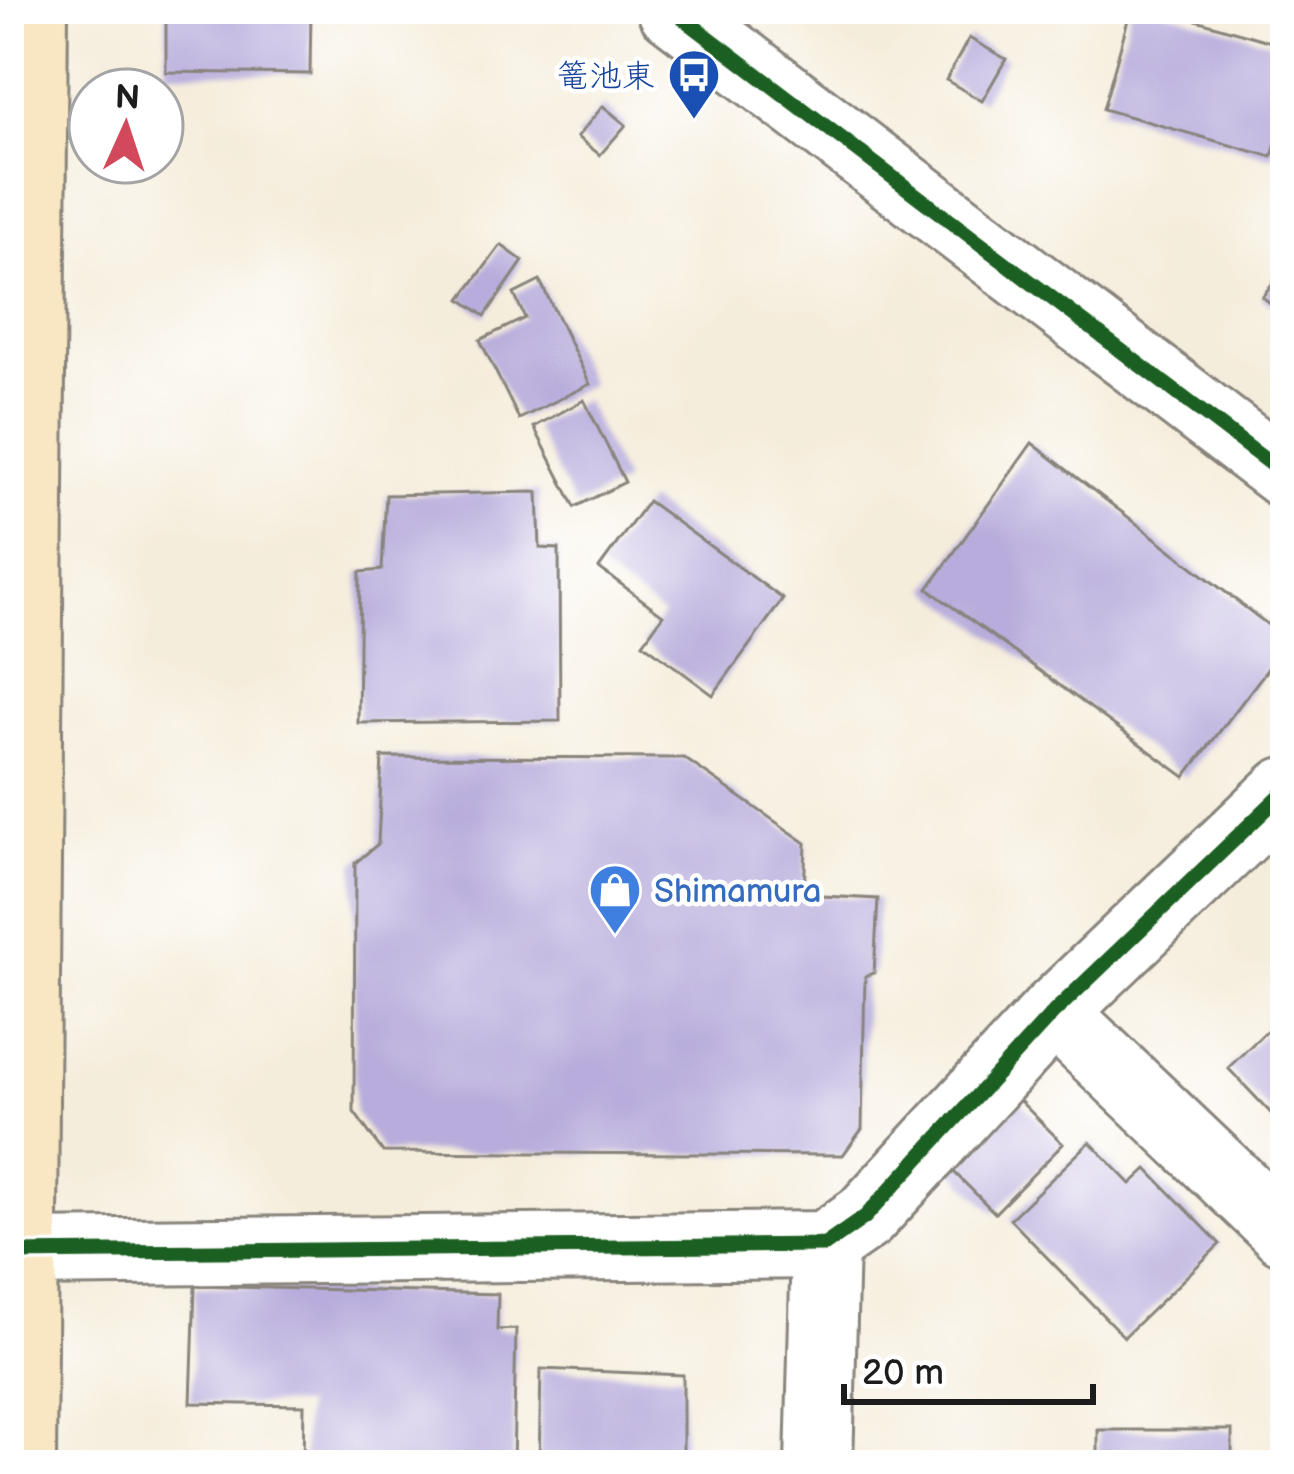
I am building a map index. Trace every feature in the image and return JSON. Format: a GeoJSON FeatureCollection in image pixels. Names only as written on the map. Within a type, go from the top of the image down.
{"type":"FeatureCollection","features":[{"type":"Feature","properties":{"kind":"main road"},"geometry":{"type":"LineString","coordinates":[[22,1465],[16,1253],[34,9]]}},
{"type":"Feature","properties":{"kind":"street"},"geometry":{"type":"LineString","coordinates":[[671,9],[1285,475]]}},
{"type":"Feature","properties":{"kind":"street"},"geometry":{"type":"LineString","coordinates":[[16,1253],[825,1245],[865,1217],[1054,1012],[1285,791]]}},
{"type":"Feature","properties":{"kind":"street"},"geometry":{"type":"LineString","coordinates":[[1054,1012],[1285,1232]]}},
{"type":"Feature","properties":{"kind":"street"},"geometry":{"type":"LineString","coordinates":[[819,1465],[825,1245]]}},
{"type":"Feature","properties":{"kind":"building"},"geometry":{"type":"Polygon","coordinates":[[[166,9],[311,9],[310,74],[186,72],[186,66],[166,66],[166,9]]]}},
{"type":"Feature","properties":{"kind":"building"},"geometry":{"type":"Polygon","coordinates":[[[1131,9],[1159,9],[1285,46],[1285,112],[1272,157],[1103,109],[1131,9]]]}},
{"type":"Feature","properties":{"kind":"building"},"geometry":{"type":"Polygon","coordinates":[[[969,38],[1006,59],[982,101],[946,80],[969,38]]]}},
{"type":"Feature","properties":{"kind":"building"},"geometry":{"type":"Polygon","coordinates":[[[603,106],[626,125],[600,155],[577,137],[603,106]]]}},
{"type":"Feature","properties":{"kind":"building"},"geometry":{"type":"Polygon","coordinates":[[[501,245],[523,261],[485,316],[461,299],[501,245]]]}},
{"type":"Feature","properties":{"kind":"building"},"geometry":{"type":"Polygon","coordinates":[[[1285,267],[1285,314],[1262,297],[1285,267]]]}},
{"type":"Feature","properties":{"kind":"building"},"geometry":{"type":"Polygon","coordinates":[[[540,281],[590,384],[519,419],[480,340],[525,318],[514,294],[540,281]]]}},
{"type":"Feature","properties":{"kind":"building"},"geometry":{"type":"Polygon","coordinates":[[[584,400],[625,482],[575,507],[534,427],[584,400]]]}},
{"type":"Feature","properties":{"kind":"building"},"geometry":{"type":"Polygon","coordinates":[[[1032,443],[1285,638],[1285,646],[1185,777],[928,589],[1032,443]]]}},
{"type":"Feature","properties":{"kind":"building"},"geometry":{"type":"Polygon","coordinates":[[[538,492],[540,548],[559,549],[560,721],[358,723],[360,572],[382,570],[386,495],[538,492]]]}},
{"type":"Feature","properties":{"kind":"building"},"geometry":{"type":"Polygon","coordinates":[[[648,501],[783,599],[713,695],[643,643],[663,615],[599,568],[648,501]]]}},
{"type":"Feature","properties":{"kind":"building","name":"Shimamura"},"geometry":{"type":"Polygon","coordinates":[[[382,757],[684,758],[806,843],[804,895],[878,899],[874,973],[865,976],[862,1129],[843,1155],[383,1152],[354,1112],[355,863],[378,844],[382,757]]]}},
{"type":"Feature","properties":{"kind":"building"},"geometry":{"type":"Polygon","coordinates":[[[1285,1013],[1285,1128],[1228,1068],[1285,1013]]]}},
{"type":"Feature","properties":{"kind":"building"},"geometry":{"type":"Polygon","coordinates":[[[1018,1099],[1063,1144],[995,1213],[950,1168],[1018,1099]]]}},
{"type":"Feature","properties":{"kind":"building"},"geometry":{"type":"Polygon","coordinates":[[[1090,1142],[1131,1184],[1147,1169],[1220,1244],[1124,1337],[1010,1219],[1090,1142]]]}},
{"type":"Feature","properties":{"kind":"building"},"geometry":{"type":"Polygon","coordinates":[[[195,1286],[498,1294],[497,1330],[516,1329],[513,1465],[303,1465],[304,1405],[191,1403],[195,1286]]]}},
{"type":"Feature","properties":{"kind":"building"},"geometry":{"type":"Polygon","coordinates":[[[541,1369],[683,1375],[683,1465],[539,1465],[541,1369]]]}},
{"type":"Feature","properties":{"kind":"building"},"geometry":{"type":"Polygon","coordinates":[[[1098,1430],[1232,1430],[1232,1465],[1098,1465],[1098,1430]]]}},
{"type":"Feature","properties":{"kind":"cycle path"},"geometry":{"type":"LineString","coordinates":[[671,9],[1285,475]]}},
{"type":"Feature","properties":{"kind":"cycle path"},"geometry":{"type":"LineString","coordinates":[[9,1253],[825,1245],[865,1217],[1054,1012],[1285,791]]}},
{"type":"Feature","properties":{"kind":"place","name":"篭池東"},"geometry":{"type":"Point","coordinates":[694,121]}},
{"type":"Feature","properties":{"kind":"place","name":"Shimamura"},"geometry":{"type":"Point","coordinates":[615,936]}}]}
